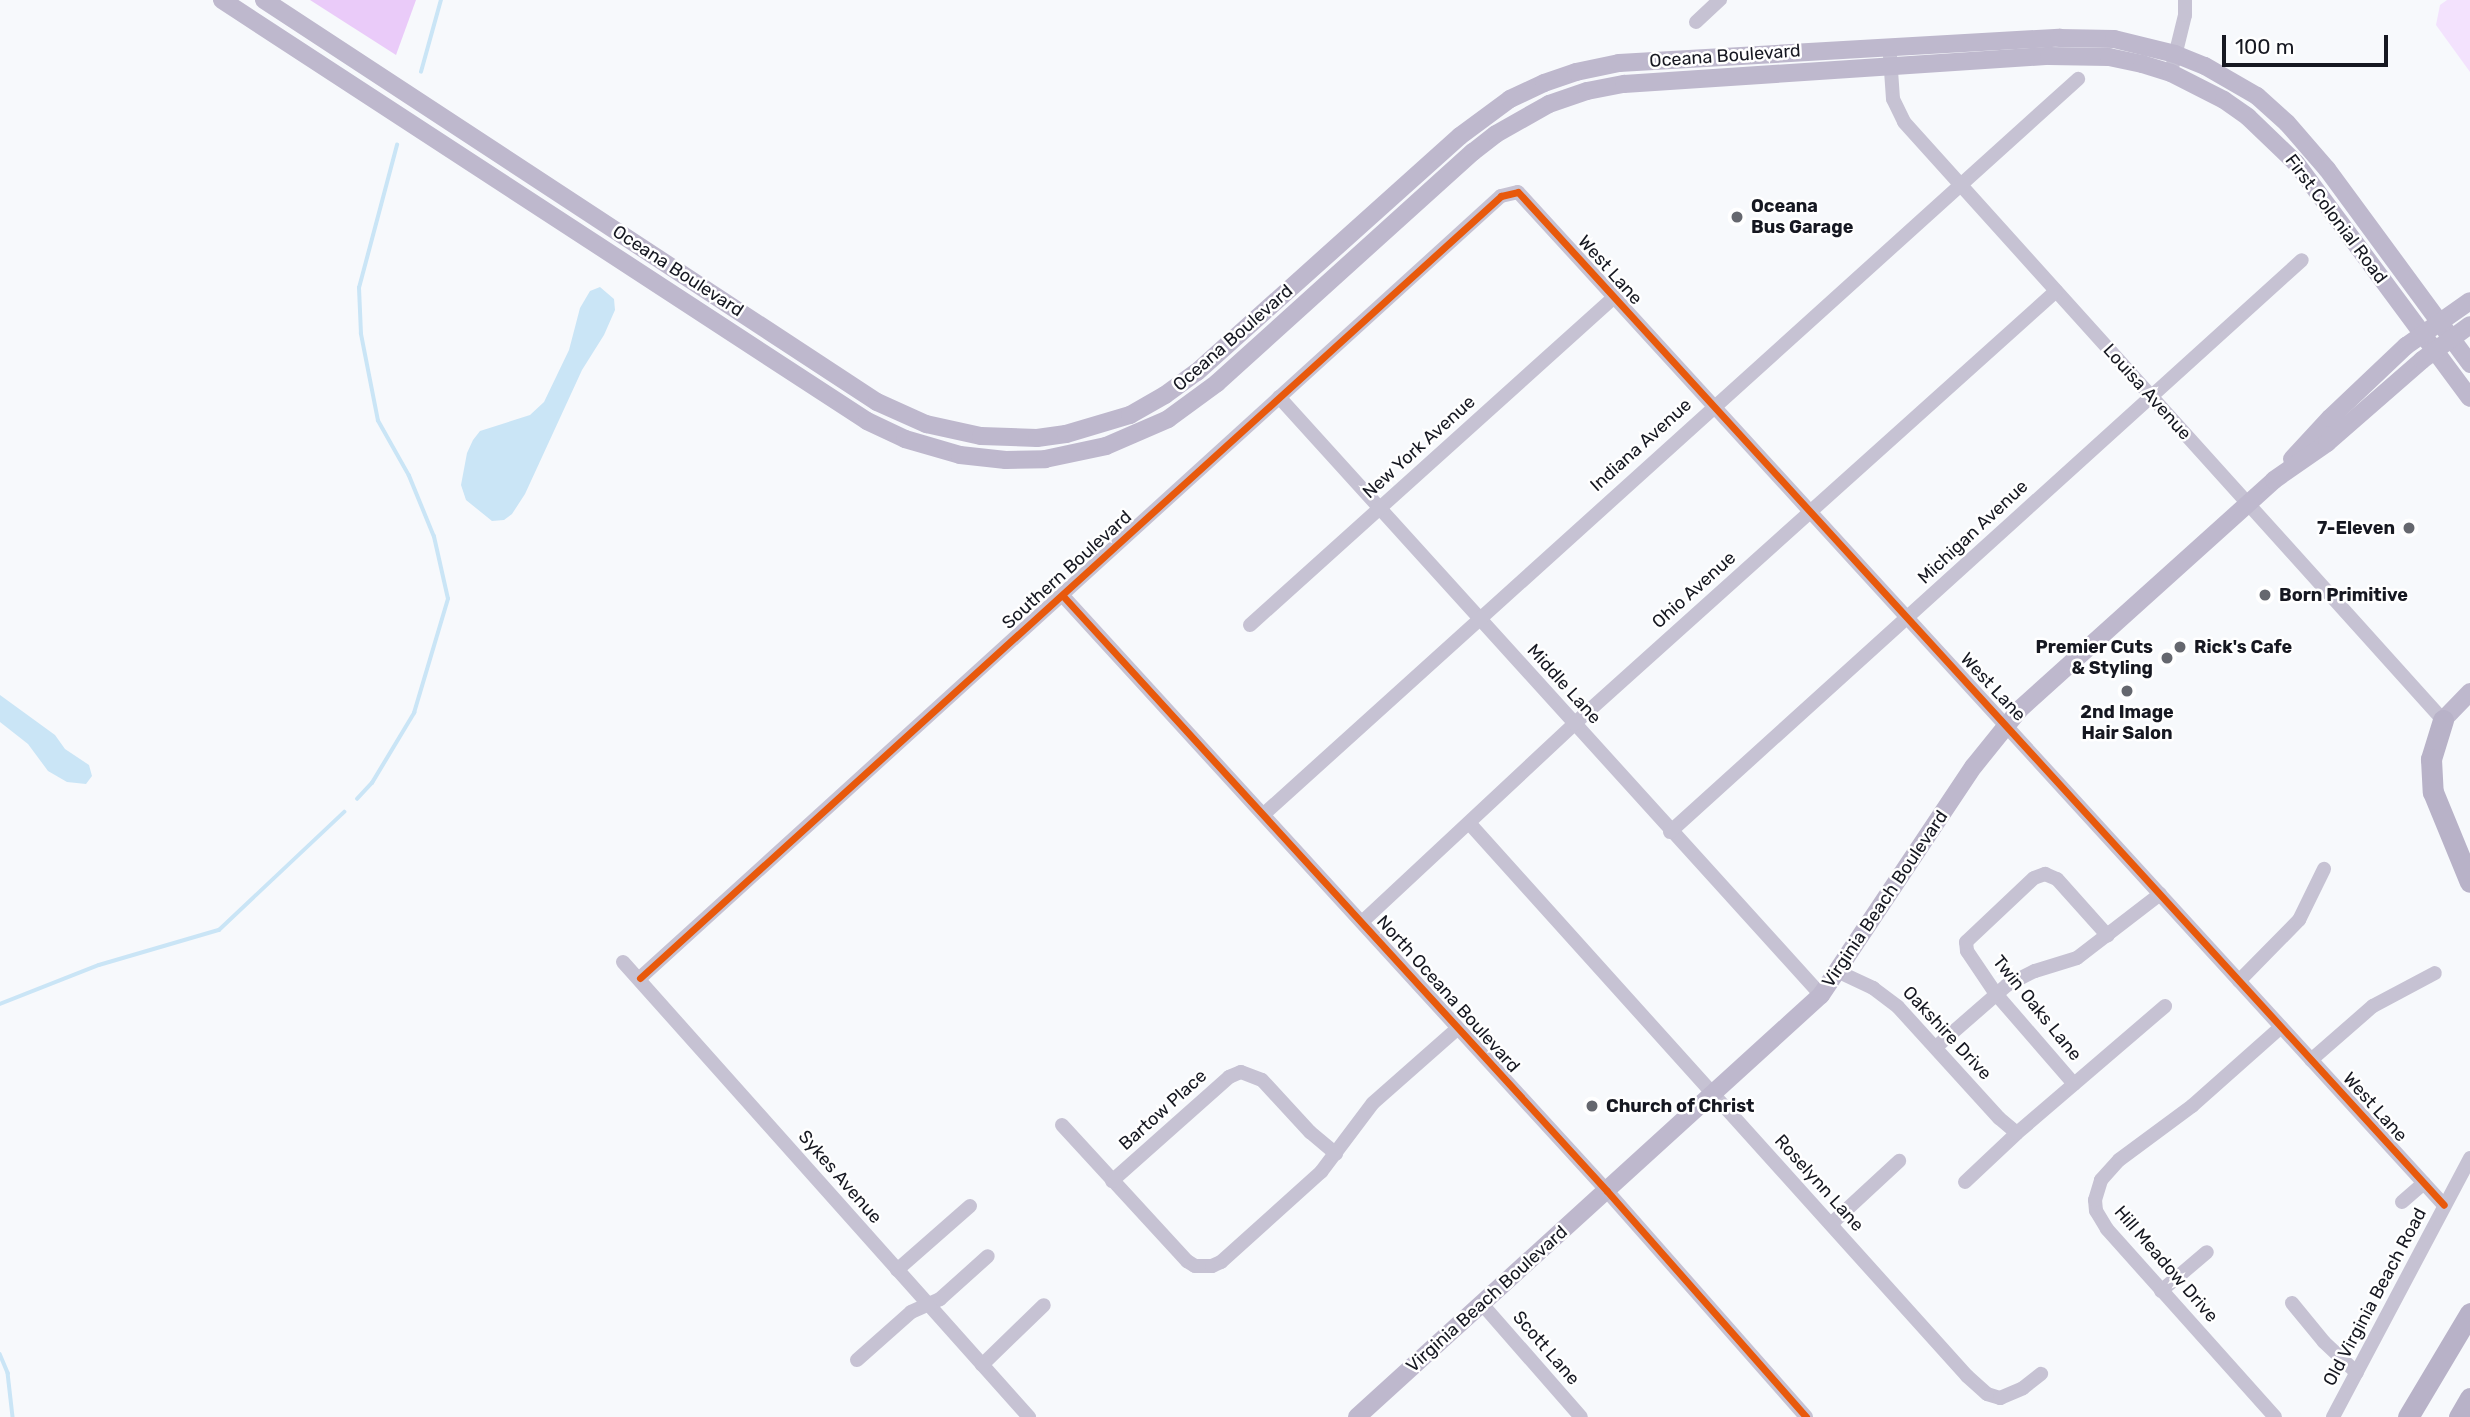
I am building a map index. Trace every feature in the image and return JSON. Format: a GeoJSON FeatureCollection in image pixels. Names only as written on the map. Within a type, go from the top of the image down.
{"type":"FeatureCollection","features":[{"type":"Feature","properties":{"kind":"highway"},"geometry":{"type":"LineString","coordinates":[[2444,720],[2431,759],[2433,792],[2470,882]]}},
{"type":"Feature","properties":{"kind":"highway"},"geometry":{"type":"LineString","coordinates":[[2445,1356],[2470,1305]]}},
{"type":"Feature","properties":{"kind":"highway"},"geometry":{"type":"LineString","coordinates":[[2408,1417],[2470,1313]]}},
{"type":"Feature","properties":{"kind":"highway"},"geometry":{"type":"LineString","coordinates":[[2459,1417],[2470,1398]]}},
{"type":"Feature","properties":{"kind":"highway"},"geometry":{"type":"LineString","coordinates":[[2466,1417],[2470,1411]]}},
{"type":"Feature","properties":{"kind":"main road","name":"Oceana Boulevard"},"geometry":{"type":"LineString","coordinates":[[222,0],[867,421],[912,441],[960,455],[1006,460],[1045,459],[1106,446],[1140,433],[1190,405],[1473,152],[1496,134],[1549,104],[1587,91],[1624,84],[2081,56],[2109,57],[2171,73]]}},
{"type":"Feature","properties":{"kind":"main road","name":"Oceana Boulevard"},"geometry":{"type":"LineString","coordinates":[[264,0],[877,402],[949,430],[1008,439],[1037,438],[1095,427],[1130,415],[1165,395],[1197,372],[1460,136],[1510,99],[1576,72],[1619,63],[2090,37],[2144,45],[2175,54]]}},
{"type":"Feature","properties":{"kind":"main road","name":"First Colonial Road"},"geometry":{"type":"LineString","coordinates":[[2175,54],[2232,80],[2257,96],[2287,123],[2326,169],[2470,364]]}},
{"type":"Feature","properties":{"kind":"main road","name":"First Colonial Road"},"geometry":{"type":"LineString","coordinates":[[2171,73],[2224,100],[2276,141],[2296,163],[2470,398]]}},
{"type":"Feature","properties":{"kind":"main road"},"geometry":{"type":"LineString","coordinates":[[667,290],[680,273]]}},
{"type":"Feature","properties":{"kind":"main road","name":"Virginia Beach Boulevard"},"geometry":{"type":"LineString","coordinates":[[2274,480],[2316,431],[2422,333],[2470,301]]}},
{"type":"Feature","properties":{"kind":"main road","name":"Virginia Beach Boulevard"},"geometry":{"type":"LineString","coordinates":[[1357,1417],[1821,995],[1839,972],[1954,795],[2006,724],[2274,480],[2327,443],[2434,349],[2470,325]]}},
{"type":"Feature","properties":{"kind":"main road"},"geometry":{"type":"LineString","coordinates":[[1006,460],[1008,439]]}},
{"type":"Feature","properties":{"kind":"main road"},"geometry":{"type":"LineString","coordinates":[[2444,720],[2470,692]]}},
{"type":"Feature","properties":{"kind":"street"},"geometry":{"type":"LineString","coordinates":[[1696,22],[1720,0]]}},
{"type":"Feature","properties":{"kind":"street"},"geometry":{"type":"LineString","coordinates":[[2171,73],[2185,15],[2185,0]]}},
{"type":"Feature","properties":{"kind":"street","name":"Louisa Avenue"},"geometry":{"type":"LineString","coordinates":[[1890,46],[1894,99],[1904,122],[2444,720]]}},
{"type":"Feature","properties":{"kind":"street","name":"Indiana Avenue"},"geometry":{"type":"LineString","coordinates":[[1264,814],[1479,617],[2078,79]]}},
{"type":"Feature","properties":{"kind":"street","name":"West Lane"},"geometry":{"type":"LineString","coordinates":[[1518,192],[2444,1205]]}},
{"type":"Feature","properties":{"kind":"street","name":"Southern Boulevard"},"geometry":{"type":"LineString","coordinates":[[640,978],[1501,196],[1518,192]]}},
{"type":"Feature","properties":{"kind":"street","name":"Michigan Avenue"},"geometry":{"type":"LineString","coordinates":[[1670,832],[2302,260]]}},
{"type":"Feature","properties":{"kind":"street","name":"Ohio Avenue"},"geometry":{"type":"LineString","coordinates":[[1362,922],[1471,824],[1574,724],[2056,291]]}},
{"type":"Feature","properties":{"kind":"street","name":"New York Avenue"},"geometry":{"type":"LineString","coordinates":[[1250,625],[1614,297]]}},
{"type":"Feature","properties":{"kind":"street","name":"Middle Lane"},"geometry":{"type":"LineString","coordinates":[[1279,397],[1670,832],[1821,995]]}},
{"type":"Feature","properties":{"kind":"street","name":"North Oceana Boulevard"},"geometry":{"type":"LineString","coordinates":[[1063,596],[1607,1191],[1806,1417]]}},
{"type":"Feature","properties":{"kind":"street","name":"Roselynn Lane"},"geometry":{"type":"LineString","coordinates":[[1471,824],[1967,1376],[1987,1394],[2000,1398],[2008,1396],[2041,1374]]}},
{"type":"Feature","properties":{"kind":"street"},"geometry":{"type":"LineString","coordinates":[[2239,981],[2299,920],[2324,869]]}},
{"type":"Feature","properties":{"kind":"street","name":"Twin Oaks Lane"},"geometry":{"type":"LineString","coordinates":[[2074,1084],[1996,994],[1967,951],[1966,942],[2038,875],[2057,879],[2108,936]]}},
{"type":"Feature","properties":{"kind":"street"},"geometry":{"type":"LineString","coordinates":[[1936,1047],[2020,976],[2077,958],[2160,894]]}},
{"type":"Feature","properties":{"kind":"street","name":"Sykes Avenue"},"geometry":{"type":"LineString","coordinates":[[623,962],[1029,1417]]}},
{"type":"Feature","properties":{"kind":"street","name":"Oakshire Drive"},"geometry":{"type":"LineString","coordinates":[[1839,972],[1884,995],[1936,1047],[1999,1118],[2017,1133]]}},
{"type":"Feature","properties":{"kind":"street"},"geometry":{"type":"LineString","coordinates":[[2311,1060],[2373,1006],[2435,973]]}},
{"type":"Feature","properties":{"kind":"street","name":"Twin Oaks Lane"},"geometry":{"type":"LineString","coordinates":[[1965,1182],[2017,1133],[2165,1006]]}},
{"type":"Feature","properties":{"kind":"street","name":"Hill Meadow Drive"},"geometry":{"type":"LineString","coordinates":[[2275,1417],[2100,1219],[2095,1200],[2101,1180],[2119,1160],[2192,1106],[2281,1027]]}},
{"type":"Feature","properties":{"kind":"street"},"geometry":{"type":"LineString","coordinates":[[1062,1125],[1187,1262],[1195,1266],[1212,1266],[1221,1262],[1321,1172],[1373,1103],[1458,1028]]}},
{"type":"Feature","properties":{"kind":"street","name":"Bartow Place"},"geometry":{"type":"LineString","coordinates":[[1112,1181],[1229,1077],[1241,1072],[1262,1080],[1310,1132],[1336,1154]]}},
{"type":"Feature","properties":{"kind":"street","name":"Old Virginia Beach Road"},"geometry":{"type":"LineString","coordinates":[[2333,1417],[2470,1158]]}},
{"type":"Feature","properties":{"kind":"street"},"geometry":{"type":"LineString","coordinates":[[1831,1224],[1899,1161]]}},
{"type":"Feature","properties":{"kind":"street"},"geometry":{"type":"LineString","coordinates":[[2402,1202],[2424,1183]]}},
{"type":"Feature","properties":{"kind":"street"},"geometry":{"type":"LineString","coordinates":[[897,1270],[970,1206]]}},
{"type":"Feature","properties":{"kind":"street"},"geometry":{"type":"LineString","coordinates":[[2161,1291],[2207,1252]]}},
{"type":"Feature","properties":{"kind":"street"},"geometry":{"type":"LineString","coordinates":[[857,1360],[911,1312],[949,1292],[988,1256]]}},
{"type":"Feature","properties":{"kind":"street"},"geometry":{"type":"LineString","coordinates":[[2292,1303],[2324,1342],[2357,1373]]}},
{"type":"Feature","properties":{"kind":"street"},"geometry":{"type":"LineString","coordinates":[[982,1365],[1044,1304]]}},
{"type":"Feature","properties":{"kind":"street","name":"Scott Lane"},"geometry":{"type":"LineString","coordinates":[[1482,1304],[1581,1417]]}},
{"type":"Feature","properties":{"kind":"shaded area"},"geometry":{"type":"Polygon","coordinates":[[[310,0],[416,0],[396,55],[310,0]]]}},
{"type":"Feature","properties":{"kind":"shaded area"},"geometry":{"type":"Polygon","coordinates":[[[2447,0],[2470,0],[2470,72],[2436,25],[2440,5],[2447,0]]]}},
{"type":"Feature","properties":{"kind":"water"},"geometry":{"type":"Polygon","coordinates":[[[600,287],[614,299],[615,310],[604,335],[582,370],[525,494],[512,514],[504,520],[492,521],[466,500],[461,485],[467,453],[473,440],[480,431],[530,415],[544,402],[569,350],[580,308],[590,291],[600,287]]]}},
{"type":"Feature","properties":{"kind":"water"},"geometry":{"type":"Polygon","coordinates":[[[0,695],[55,735],[65,749],[89,765],[92,776],[86,784],[67,782],[48,771],[28,744],[0,722],[0,695]]]}},
{"type":"Feature","properties":{"kind":"waterway"},"geometry":{"type":"LineString","coordinates":[[421,72],[441,0]]}},
{"type":"Feature","properties":{"kind":"waterway"},"geometry":{"type":"LineString","coordinates":[[357,799],[372,783],[414,713],[448,599],[434,537],[409,476],[378,421],[361,334],[359,288],[397,145]]}},
{"type":"Feature","properties":{"kind":"waterway"},"geometry":{"type":"LineString","coordinates":[[0,1004],[99,965],[219,930],[344,812]]}},
{"type":"Feature","properties":{"kind":"waterway"},"geometry":{"type":"LineString","coordinates":[[0,1354],[8,1373],[13,1417]]}},
{"type":"Feature","properties":{"kind":"cycle path"},"geometry":{"type":"LineString","coordinates":[[640,978],[1501,196],[1518,192],[2444,1205]]}},
{"type":"Feature","properties":{"kind":"cycle path"},"geometry":{"type":"LineString","coordinates":[[1063,596],[1607,1191],[1806,1417]]}},
{"type":"Feature","properties":{"kind":"place","name":"Oceana Bus Garage"},"geometry":{"type":"Point","coordinates":[1737,217]}},
{"type":"Feature","properties":{"kind":"place","name":"7-Eleven"},"geometry":{"type":"Point","coordinates":[2409,528]}},
{"type":"Feature","properties":{"kind":"place","name":"Born Primitive"},"geometry":{"type":"Point","coordinates":[2265,595]}},
{"type":"Feature","properties":{"kind":"place","name":"Rick's Cafe"},"geometry":{"type":"Point","coordinates":[2180,647]}},
{"type":"Feature","properties":{"kind":"place","name":"Premier Cuts & Styling"},"geometry":{"type":"Point","coordinates":[2167,658]}},
{"type":"Feature","properties":{"kind":"place","name":"2nd Image Hair Salon"},"geometry":{"type":"Point","coordinates":[2127,691]}},
{"type":"Feature","properties":{"kind":"place","name":"Church of Christ"},"geometry":{"type":"Point","coordinates":[1592,1106]}}]}
